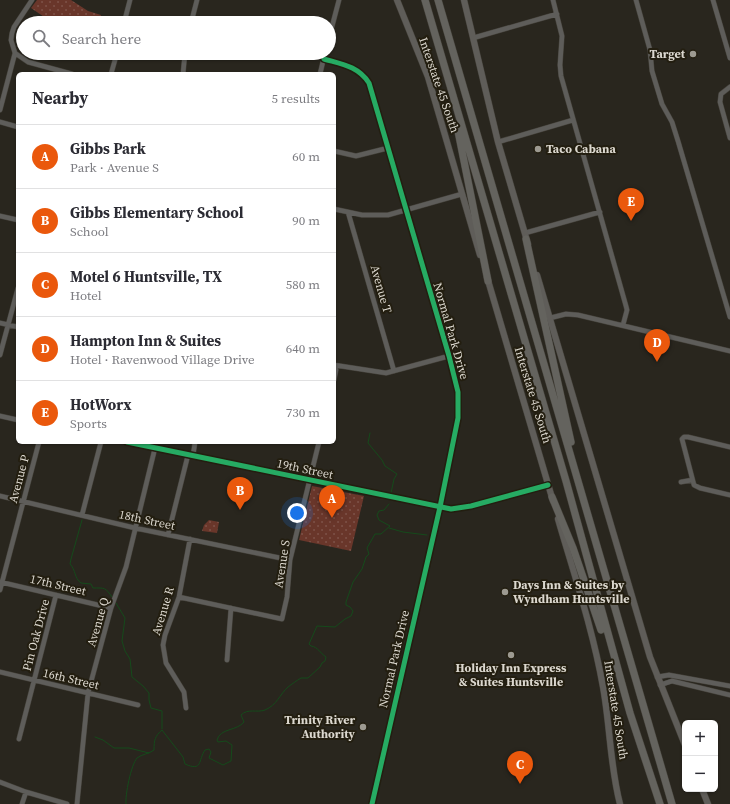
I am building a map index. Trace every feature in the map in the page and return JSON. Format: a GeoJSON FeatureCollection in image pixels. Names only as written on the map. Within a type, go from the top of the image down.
{"type":"FeatureCollection","features":[{"type":"Feature","properties":{"kind":"highway"},"geometry":{"type":"LineString","coordinates":[[425,0],[566,481],[630,713]]}},
{"type":"Feature","properties":{"kind":"highway"},"geometry":{"type":"LineString","coordinates":[[438,0],[672,804]]}},
{"type":"Feature","properties":{"kind":"highway"},"geometry":{"type":"LineString","coordinates":[[448,81],[488,281]]}},
{"type":"Feature","properties":{"kind":"highway"},"geometry":{"type":"LineString","coordinates":[[526,236],[567,418],[578,481]]}},
{"type":"Feature","properties":{"kind":"highway"},"geometry":{"type":"LineString","coordinates":[[552,497],[572,548],[630,713],[660,804]]}},
{"type":"Feature","properties":{"kind":"main road","name":"Interstate 45 South"},"geometry":{"type":"LineString","coordinates":[[397,0],[428,77],[552,497],[596,653],[605,698],[614,771],[620,804]]}},
{"type":"Feature","properties":{"kind":"main road"},"geometry":{"type":"LineString","coordinates":[[464,0],[498,142],[609,523],[657,677],[682,738]]}},
{"type":"Feature","properties":{"kind":"main road"},"geometry":{"type":"LineString","coordinates":[[703,792],[708,804]]}},
{"type":"Feature","properties":{"kind":"street"},"geometry":{"type":"LineString","coordinates":[[21,16],[32,0]]}},
{"type":"Feature","properties":{"kind":"street"},"geometry":{"type":"LineString","coordinates":[[126,16],[130,0]]}},
{"type":"Feature","properties":{"kind":"street"},"geometry":{"type":"LineString","coordinates":[[193,16],[197,0]]}},
{"type":"Feature","properties":{"kind":"street"},"geometry":{"type":"LineString","coordinates":[[334,16],[338,0]]}},
{"type":"Feature","properties":{"kind":"street"},"geometry":{"type":"LineString","coordinates":[[553,0],[562,38],[560,70],[627,310],[623,326]]}},
{"type":"Feature","properties":{"kind":"street"},"geometry":{"type":"LineString","coordinates":[[636,0],[650,50],[652,72],[662,104],[670,117],[678,141],[730,317]]}},
{"type":"Feature","properties":{"kind":"street"},"geometry":{"type":"LineString","coordinates":[[713,0],[730,58]]}},
{"type":"Feature","properties":{"kind":"street"},"geometry":{"type":"LineString","coordinates":[[474,38],[557,14]]}},
{"type":"Feature","properties":{"kind":"street"},"geometry":{"type":"LineString","coordinates":[[0,110],[15,53],[11,40],[16,24]]}},
{"type":"Feature","properties":{"kind":"street"},"geometry":{"type":"LineString","coordinates":[[25,60],[65,72]]}},
{"type":"Feature","properties":{"kind":"street"},"geometry":{"type":"LineString","coordinates":[[112,72],[115,60]]}},
{"type":"Feature","properties":{"kind":"street"},"geometry":{"type":"LineString","coordinates":[[183,72],[184,60]]}},
{"type":"Feature","properties":{"kind":"street"},"geometry":{"type":"LineString","coordinates":[[321,72],[324,60]]}},
{"type":"Feature","properties":{"kind":"street","name":"Normal Park Drive"},"geometry":{"type":"LineString","coordinates":[[324,60],[351,67],[358,71],[365,77],[373,94],[449,356],[458,392],[459,409],[440,506],[372,804]]}},
{"type":"Feature","properties":{"kind":"street"},"geometry":{"type":"LineString","coordinates":[[730,87],[721,94],[720,102],[730,138]]}},
{"type":"Feature","properties":{"kind":"street"},"geometry":{"type":"LineString","coordinates":[[498,142],[573,120]]}},
{"type":"Feature","properties":{"kind":"street"},"geometry":{"type":"LineString","coordinates":[[0,122],[16,126]]}},
{"type":"Feature","properties":{"kind":"street"},"geometry":{"type":"LineString","coordinates":[[336,151],[356,156],[388,148]]}},
{"type":"Feature","properties":{"kind":"street"},"geometry":{"type":"LineString","coordinates":[[336,209],[375,216],[388,215],[462,194]]}},
{"type":"Feature","properties":{"kind":"street","name":"Avenue T"},"geometry":{"type":"LineString","coordinates":[[348,212],[394,371]]}},
{"type":"Feature","properties":{"kind":"street"},"geometry":{"type":"LineString","coordinates":[[526,236],[600,212]]}},
{"type":"Feature","properties":{"kind":"street"},"geometry":{"type":"LineString","coordinates":[[0,216],[16,220]]}},
{"type":"Feature","properties":{"kind":"street"},"geometry":{"type":"LineString","coordinates":[[0,355],[16,295]]}},
{"type":"Feature","properties":{"kind":"street"},"geometry":{"type":"LineString","coordinates":[[550,318],[572,314],[730,350]]}},
{"type":"Feature","properties":{"kind":"street"},"geometry":{"type":"LineString","coordinates":[[0,322],[16,326]]}},
{"type":"Feature","properties":{"kind":"street"},"geometry":{"type":"LineString","coordinates":[[336,364],[382,374],[449,356]]}},
{"type":"Feature","properties":{"kind":"street"},"geometry":{"type":"LineString","coordinates":[[0,416],[16,420]]}},
{"type":"Feature","properties":{"kind":"street"},"geometry":{"type":"LineString","coordinates":[[730,447],[688,437],[683,438],[682,441],[692,480],[697,487],[730,495]]}},
{"type":"Feature","properties":{"kind":"street","name":"Avenue P"},"geometry":{"type":"LineString","coordinates":[[0,590],[38,444]]}},
{"type":"Feature","properties":{"kind":"street"},"geometry":{"type":"LineString","coordinates":[[82,515],[100,444]]}},
{"type":"Feature","properties":{"kind":"street","name":"19th Street"},"geometry":{"type":"LineString","coordinates":[[137,444],[451,508],[466,507],[548,485]]}},
{"type":"Feature","properties":{"kind":"street"},"geometry":{"type":"LineString","coordinates":[[168,535],[194,444]]}},
{"type":"Feature","properties":{"kind":"street","name":"Avenue S"},"geometry":{"type":"LineString","coordinates":[[231,608],[282,619],[287,597],[290,560],[319,444]]}},
{"type":"Feature","properties":{"kind":"street","name":"Avenue Q"},"geometry":{"type":"LineString","coordinates":[[76,804],[88,693],[111,608],[126,567],[155,448]]}},
{"type":"Feature","properties":{"kind":"street"},"geometry":{"type":"LineString","coordinates":[[681,482],[692,480]]}},
{"type":"Feature","properties":{"kind":"street","name":"18th Street"},"geometry":{"type":"LineString","coordinates":[[0,496],[135,528],[290,560]]}},
{"type":"Feature","properties":{"kind":"street","name":"Avenue R"},"geometry":{"type":"LineString","coordinates":[[186,708],[184,692],[166,663],[163,645],[179,597],[190,539]]}},
{"type":"Feature","properties":{"kind":"street","name":"17th Street"},"geometry":{"type":"LineString","coordinates":[[1,583],[111,608]]}},
{"type":"Feature","properties":{"kind":"street","name":"Pin Oak Drive"},"geometry":{"type":"LineString","coordinates":[[19,739],[56,595]]}},
{"type":"Feature","properties":{"kind":"street"},"geometry":{"type":"LineString","coordinates":[[179,597],[231,608],[227,660]]}},
{"type":"Feature","properties":{"kind":"street","name":"16th Street"},"geometry":{"type":"LineString","coordinates":[[0,672],[138,705]]}},
{"type":"Feature","properties":{"kind":"street"},"geometry":{"type":"LineString","coordinates":[[657,677],[669,675],[730,686]]}},
{"type":"Feature","properties":{"kind":"street"},"geometry":{"type":"LineString","coordinates":[[660,685],[672,681],[730,695]]}},
{"type":"Feature","properties":{"kind":"street"},"geometry":{"type":"LineString","coordinates":[[0,782],[26,792],[68,804]]}},
{"type":"Feature","properties":{"kind":"street"},"geometry":{"type":"LineString","coordinates":[[22,804],[26,792]]}},
{"type":"Feature","properties":{"kind":"shaded area"},"geometry":{"type":"Polygon","coordinates":[[[37,0],[71,0],[88,11],[101,15],[43,16],[31,8],[37,0]]]}},
{"type":"Feature","properties":{"kind":"shaded area"},"geometry":{"type":"Polygon","coordinates":[[[312,486],[364,496],[351,551],[299,540],[312,486]]]}},
{"type":"Feature","properties":{"kind":"shaded area"},"geometry":{"type":"Polygon","coordinates":[[[209,520],[219,522],[217,533],[202,531],[204,525],[209,520]]]}},
{"type":"Feature","properties":{"kind":"waterway"},"geometry":{"type":"LineString","coordinates":[[370,433],[368,443],[385,466],[397,474],[394,479],[391,493]]}},
{"type":"Feature","properties":{"kind":"waterway"},"geometry":{"type":"LineString","coordinates":[[126,804],[126,794],[135,762],[137,758],[154,750],[155,738],[162,730],[183,757],[185,764],[195,767],[197,766],[205,750],[209,749],[211,752],[209,758],[223,765],[231,761],[232,745],[226,741],[218,742],[217,740],[219,736],[225,731],[241,725],[244,722],[241,715],[244,713],[250,711],[262,711],[269,708],[288,687],[301,678],[308,678],[320,667],[325,661],[326,657],[309,644],[317,626],[335,627],[351,616],[353,611],[346,605],[346,602],[353,582],[362,569],[366,557],[369,554],[367,548],[375,534],[381,534],[390,526],[379,520],[377,515],[379,511],[384,510],[389,504]]}},
{"type":"Feature","properties":{"kind":"waterway"},"geometry":{"type":"LineString","coordinates":[[82,520],[70,564],[77,579],[81,583],[91,584],[93,588],[104,589],[108,591],[112,597]]}},
{"type":"Feature","properties":{"kind":"waterway"},"geometry":{"type":"LineString","coordinates":[[389,528],[403,532],[427,535]]}},
{"type":"Feature","properties":{"kind":"waterway"},"geometry":{"type":"LineString","coordinates":[[116,603],[125,618],[122,641],[125,651],[130,659],[132,677],[149,693],[151,708],[162,711],[162,729]]}},
{"type":"Feature","properties":{"kind":"waterway"},"geometry":{"type":"LineString","coordinates":[[95,737],[103,740],[114,748],[129,748],[149,753]]}},
{"type":"Feature","properties":{"kind":"cycle path"},"geometry":{"type":"LineString","coordinates":[[328,60],[349,66],[365,77],[369,83],[449,356],[458,392],[458,418],[440,507],[372,804]]}},
{"type":"Feature","properties":{"kind":"cycle path"},"geometry":{"type":"LineString","coordinates":[[137,444],[451,509],[471,506],[548,485]]}},
{"type":"Feature","properties":{"kind":"place","name":"Target"},"geometry":{"type":"Point","coordinates":[693,54]}},
{"type":"Feature","properties":{"kind":"place","name":"Taco Cabana"},"geometry":{"type":"Point","coordinates":[538,149]}},
{"type":"Feature","properties":{"kind":"place","name":"HotWorx"},"geometry":{"type":"Point","coordinates":[631,221]}},
{"type":"Feature","properties":{"kind":"place","name":"Hampton Inn & Suites"},"geometry":{"type":"Point","coordinates":[657,362]}},
{"type":"Feature","properties":{"kind":"place","name":"Gibbs Elementary School"},"geometry":{"type":"Point","coordinates":[240,510]}},
{"type":"Feature","properties":{"kind":"place","name":"Gibbs Park"},"geometry":{"type":"Point","coordinates":[332,518]}},
{"type":"Feature","properties":{"kind":"place","name":"Days Inn & Suites by Wyndham Huntsville"},"geometry":{"type":"Point","coordinates":[505,592]}},
{"type":"Feature","properties":{"kind":"place","name":"Holiday Inn Express & Suites Huntsville"},"geometry":{"type":"Point","coordinates":[511,655]}},
{"type":"Feature","properties":{"kind":"place","name":"Trinity River Authority"},"geometry":{"type":"Point","coordinates":[363,727]}},
{"type":"Feature","properties":{"kind":"place","name":"Motel 6 Huntsville, TX"},"geometry":{"type":"Point","coordinates":[520,784]}}]}
